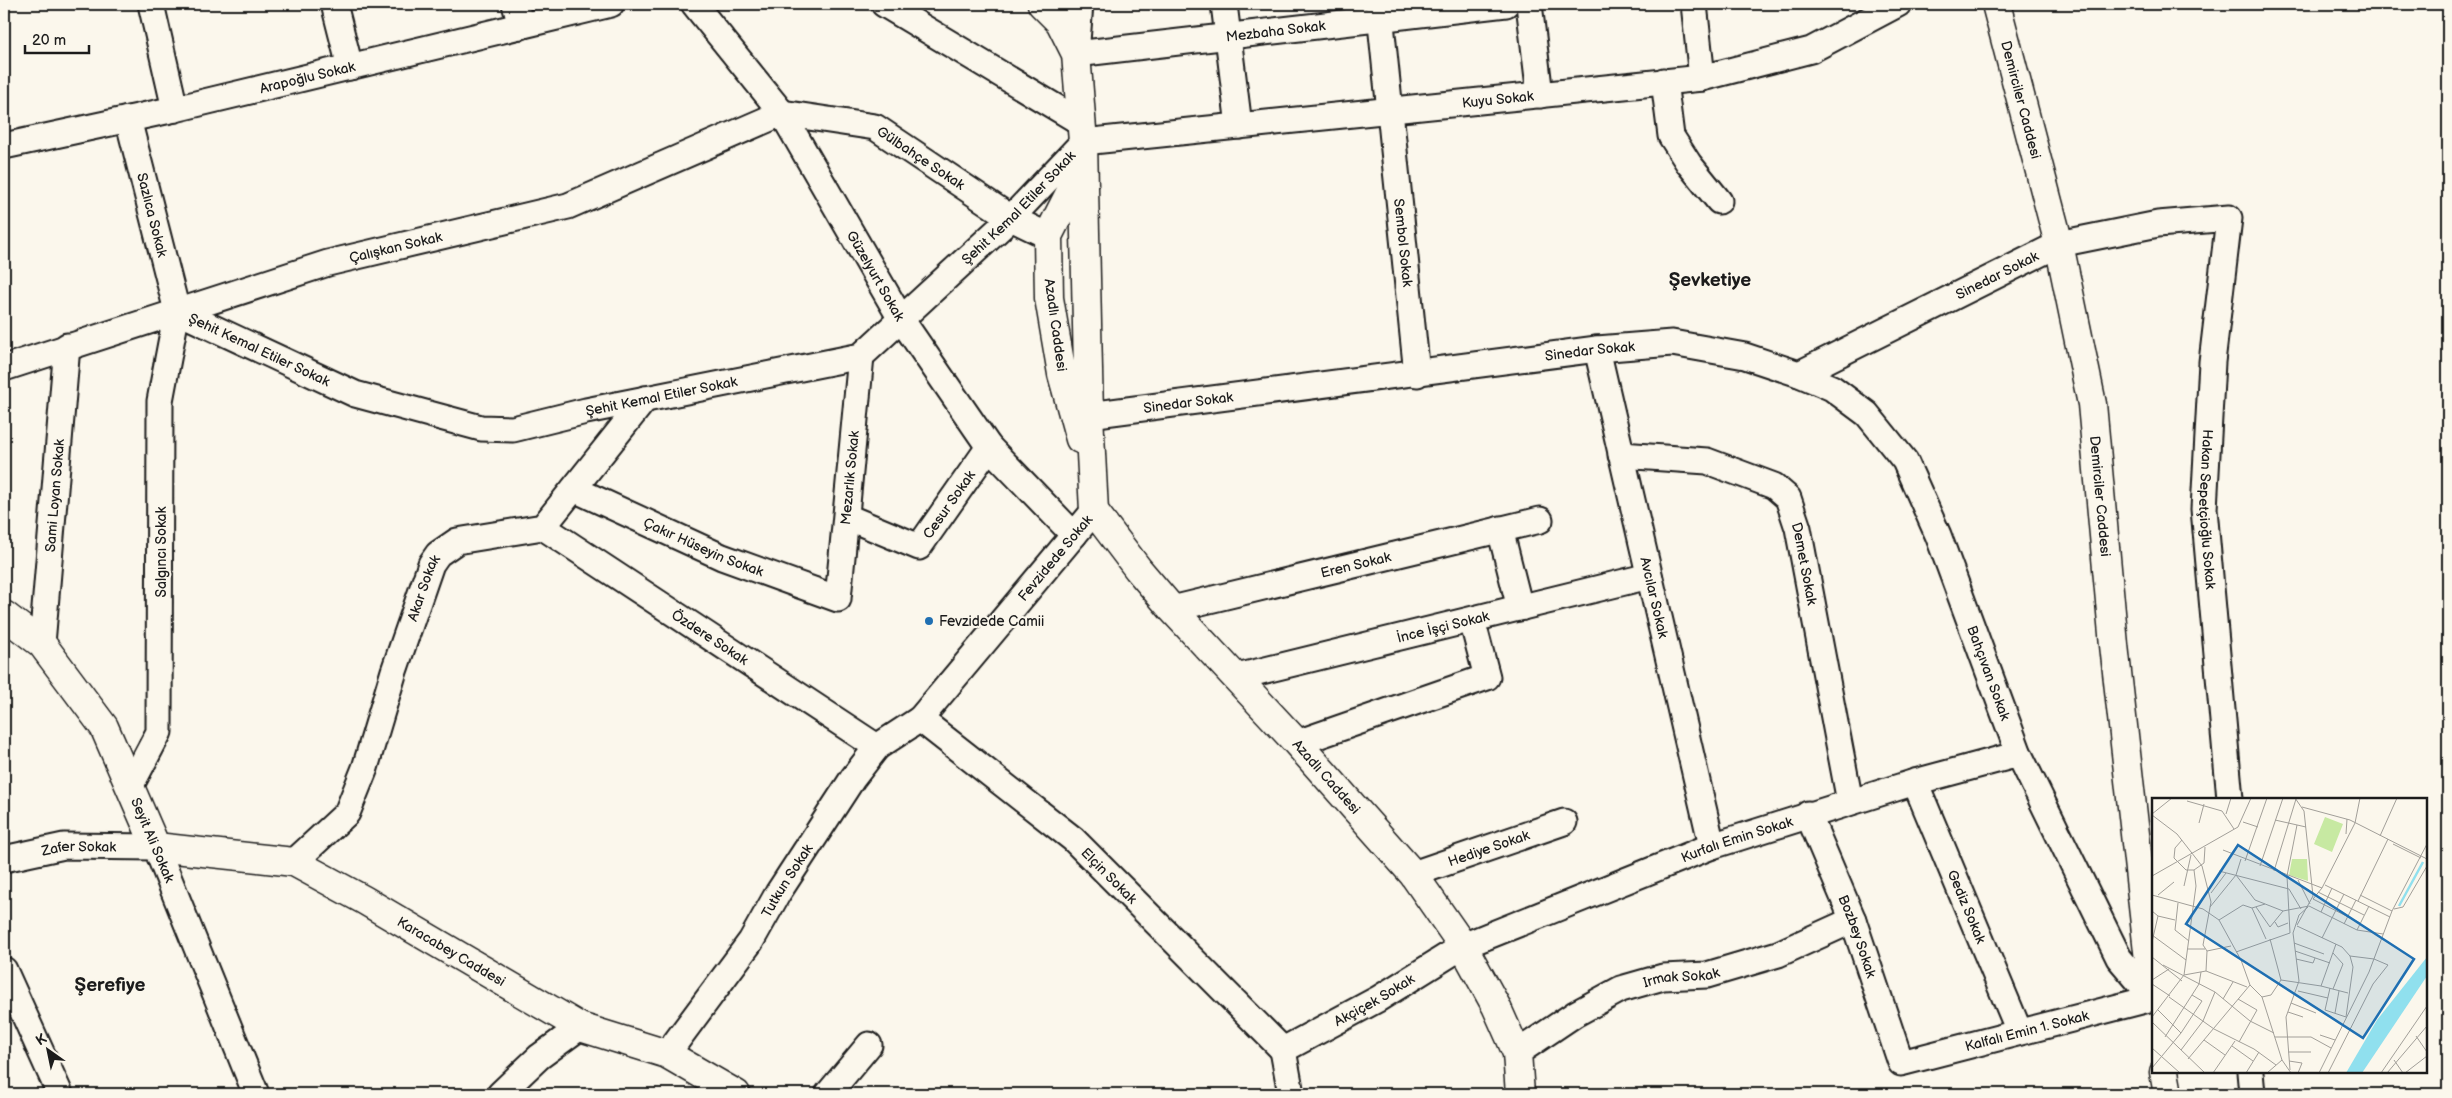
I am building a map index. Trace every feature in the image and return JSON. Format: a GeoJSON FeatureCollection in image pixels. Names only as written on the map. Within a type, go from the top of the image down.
{"type":"FeatureCollection","features":[{"type":"Feature","properties":{"kind":"street"},"geometry":{"type":"LineString","coordinates":[[151,4],[175,109]]}},
{"type":"Feature","properties":{"kind":"street"},"geometry":{"type":"LineString","coordinates":[[334,4],[350,67]]}},
{"type":"Feature","properties":{"kind":"street","name":"Arapoğlu Sokak"},"geometry":{"type":"LineString","coordinates":[[4,146],[175,109],[350,67],[518,15],[611,4]]}},
{"type":"Feature","properties":{"kind":"street","name":"Güzelyurt Sokak"},"geometry":{"type":"LineString","coordinates":[[694,4],[782,113],[902,319],[989,447],[1074,535]]}},
{"type":"Feature","properties":{"kind":"street"},"geometry":{"type":"LineString","coordinates":[[884,4],[1083,144]]}},
{"type":"Feature","properties":{"kind":"street","name":"Azadlı Caddesi"},"geometry":{"type":"LineString","coordinates":[[1042,4],[1060,22],[1076,54],[1083,144],[1089,416],[1094,499]]}},
{"type":"Feature","properties":{"kind":"street"},"geometry":{"type":"LineString","coordinates":[[1076,54],[1080,4]]}},
{"type":"Feature","properties":{"kind":"street"},"geometry":{"type":"LineString","coordinates":[[1224,4],[1239,126]]}},
{"type":"Feature","properties":{"kind":"street","name":"Mezbaha Sokak"},"geometry":{"type":"LineString","coordinates":[[1076,54],[1228,36],[1380,11],[1506,4]]}},
{"type":"Feature","properties":{"kind":"street"},"geometry":{"type":"LineString","coordinates":[[1529,4],[1540,95]]}},
{"type":"Feature","properties":{"kind":"street"},"geometry":{"type":"LineString","coordinates":[[1694,4],[1702,78]]}},
{"type":"Feature","properties":{"kind":"street","name":"Kuyu Sokak"},"geometry":{"type":"LineString","coordinates":[[1083,144],[1702,78],[1810,50],[1898,4]]}},
{"type":"Feature","properties":{"kind":"street","name":"Demirciler Caddesi"},"geometry":{"type":"LineString","coordinates":[[1996,4],[2059,244],[2092,404],[2114,645],[2152,988]]}},
{"type":"Feature","properties":{"kind":"street","name":"Sembol Sokak"},"geometry":{"type":"LineString","coordinates":[[1380,11],[1392,111],[1417,374]]}},
{"type":"Feature","properties":{"kind":"street"},"geometry":{"type":"LineString","coordinates":[[1664,82],[1671,136],[1689,164],[1719,201]]}},
{"type":"Feature","properties":{"kind":"street","name":"Gülbahçe Sokak"},"geometry":{"type":"LineString","coordinates":[[782,113],[875,127],[1011,218],[1048,236]]}},
{"type":"Feature","properties":{"kind":"street","name":"Çalışkan Sokak"},"geometry":{"type":"LineString","coordinates":[[4,368],[67,346],[328,263],[568,206],[782,113]]}},
{"type":"Feature","properties":{"kind":"street","name":"Sazlıca Sokak"},"geometry":{"type":"LineString","coordinates":[[128,119],[177,311]]}},
{"type":"Feature","properties":{"kind":"street","name":"Azadlı Caddesi"},"geometry":{"type":"LineString","coordinates":[[1083,144],[1048,236],[1049,298],[1062,374],[1094,499],[1138,569],[1172,609],[1297,743],[1413,874],[1463,946],[1496,1006],[1517,1053],[1520,1094]]}},
{"type":"Feature","properties":{"kind":"street","name":"Şehit Kemal Etiler Sokak"},"geometry":{"type":"LineString","coordinates":[[177,311],[355,394],[480,428],[513,429],[645,399],[861,356],[1011,218],[1083,144]]}},
{"type":"Feature","properties":{"kind":"street","name":"Sinedar Sokak"},"geometry":{"type":"LineString","coordinates":[[1089,416],[1597,349],[1672,342],[1745,356],[1799,374],[2059,244],[2158,224],[2229,218]]}},
{"type":"Feature","properties":{"kind":"street","name":"Hakan Sepetçioğlu Sokak"},"geometry":{"type":"LineString","coordinates":[[2229,218],[2212,362],[2204,509],[2230,798]]}},
{"type":"Feature","properties":{"kind":"street","name":"Salgıncı Sokak"},"geometry":{"type":"LineString","coordinates":[[130,787],[159,732],[160,401],[177,311]]}},
{"type":"Feature","properties":{"kind":"street","name":"Sami Loyan Sokak"},"geometry":{"type":"LineString","coordinates":[[42,644],[67,346]]}},
{"type":"Feature","properties":{"kind":"street","name":"Avcılar Sokak"},"geometry":{"type":"LineString","coordinates":[[1597,349],[1712,846]]}},
{"type":"Feature","properties":{"kind":"street","name":"Mezarlık Sokak"},"geometry":{"type":"LineString","coordinates":[[838,599],[861,356]]}},
{"type":"Feature","properties":{"kind":"street","name":"Bahçıvan Sokak"},"geometry":{"type":"LineString","coordinates":[[1799,374],[1832,388],[1867,414],[1905,462],[1938,535],[2019,754],[2119,958],[2152,996]]}},
{"type":"Feature","properties":{"kind":"street"},"geometry":{"type":"LineString","coordinates":[[543,527],[645,399]]}},
{"type":"Feature","properties":{"kind":"street","name":"Cesur Sokak"},"geometry":{"type":"LineString","coordinates":[[847,517],[919,547],[989,447]]}},
{"type":"Feature","properties":{"kind":"street","name":"Demet Sokak"},"geometry":{"type":"LineString","coordinates":[[1622,455],[1707,461],[1774,486],[1788,498],[1798,528],[1850,802]]}},
{"type":"Feature","properties":{"kind":"street","name":"Çakır Hüseyin Sokak"},"geometry":{"type":"LineString","coordinates":[[574,489],[722,557],[838,599]]}},
{"type":"Feature","properties":{"kind":"street","name":"Fevzidede Sokak"},"geometry":{"type":"LineString","coordinates":[[920,719],[1074,535],[1094,499]]}},
{"type":"Feature","properties":{"kind":"street","name":"Eren Sokak"},"geometry":{"type":"LineString","coordinates":[[1172,609],[1540,520]]}},
{"type":"Feature","properties":{"kind":"street","name":"Özdere Sokak"},"geometry":{"type":"LineString","coordinates":[[543,527],[877,747]]}},
{"type":"Feature","properties":{"kind":"street","name":"Akar Sokak"},"geometry":{"type":"LineString","coordinates":[[294,862],[347,813],[365,768],[394,671],[431,564],[438,554],[456,541],[543,527]]}},
{"type":"Feature","properties":{"kind":"street"},"geometry":{"type":"LineString","coordinates":[[1500,529],[1520,608]]}},
{"type":"Feature","properties":{"kind":"street","name":"İnce İşçi Sokak"},"geometry":{"type":"LineString","coordinates":[[1237,678],[1650,576]]}},
{"type":"Feature","properties":{"kind":"street","name":"Seyit Ali Sokak"},"geometry":{"type":"LineString","coordinates":[[4,614],[42,644],[104,727],[156,846],[256,1094]]}},
{"type":"Feature","properties":{"kind":"street"},"geometry":{"type":"LineString","coordinates":[[1297,743],[1488,677],[1472,620]]}},
{"type":"Feature","properties":{"kind":"street","name":"Tutkun Sokak"},"geometry":{"type":"LineString","coordinates":[[667,1054],[751,940],[778,893],[853,778],[877,747],[920,719]]}},
{"type":"Feature","properties":{"kind":"street","name":"Elçin Sokak"},"geometry":{"type":"LineString","coordinates":[[920,719],[1073,839],[1283,1050]]}},
{"type":"Feature","properties":{"kind":"street","name":"Kurfalı Emin Sokak"},"geometry":{"type":"LineString","coordinates":[[1463,946],[1712,846],[1808,814],[1915,782],[2019,754]]}},
{"type":"Feature","properties":{"kind":"street","name":"Gediz Sokak"},"geometry":{"type":"LineString","coordinates":[[1915,782],[2019,1031]]}},
{"type":"Feature","properties":{"kind":"street","name":"Bozbey Sokak"},"geometry":{"type":"LineString","coordinates":[[1808,814],[1853,920],[1901,1062]]}},
{"type":"Feature","properties":{"kind":"street","name":"Hediye Sokak"},"geometry":{"type":"LineString","coordinates":[[1413,874],[1564,822]]}},
{"type":"Feature","properties":{"kind":"street","name":"Zafer Sokak"},"geometry":{"type":"LineString","coordinates":[[4,860],[64,846],[156,846]]}},
{"type":"Feature","properties":{"kind":"street","name":"Karacabey Caddesi"},"geometry":{"type":"LineString","coordinates":[[156,846],[294,862],[364,900],[580,1027],[667,1054],[736,1094]]}},
{"type":"Feature","properties":{"kind":"street","name":"Irmak Sokak"},"geometry":{"type":"LineString","coordinates":[[1517,1053],[1575,1014],[1621,989],[1664,978],[1707,975],[1778,954],[1853,920]]}},
{"type":"Feature","properties":{"kind":"street","name":"Akçiçek Sokak"},"geometry":{"type":"LineString","coordinates":[[1283,1050],[1378,999],[1463,946]]}},
{"type":"Feature","properties":{"kind":"street"},"geometry":{"type":"LineString","coordinates":[[4,970],[60,1094]]}},
{"type":"Feature","properties":{"kind":"street","name":"Kalfalı Emin 1. Sokak"},"geometry":{"type":"LineString","coordinates":[[1901,1062],[2152,997]]}},
{"type":"Feature","properties":{"kind":"street"},"geometry":{"type":"LineString","coordinates":[[500,1094],[539,1057],[580,1027]]}},
{"type":"Feature","properties":{"kind":"street"},"geometry":{"type":"LineString","coordinates":[[828,1094],[868,1045]]}},
{"type":"Feature","properties":{"kind":"street"},"geometry":{"type":"LineString","coordinates":[[1283,1050],[1291,1094]]}},
{"type":"Feature","properties":{"kind":"street"},"geometry":{"type":"LineString","coordinates":[[2164,1073],[2168,1094]]}},
{"type":"Feature","properties":{"kind":"street"},"geometry":{"type":"LineString","coordinates":[[2250,1073],[2252,1094]]}},
{"type":"Feature","properties":{"kind":"place","name":"Fevzidede Camii"},"geometry":{"type":"Point","coordinates":[929,621]}},
{"type":"Feature","properties":{"kind":"district","name":"Şevketiye"},"geometry":{"type":"Point","coordinates":[1710,279]}},
{"type":"Feature","properties":{"kind":"district","name":"Şerefiye"},"geometry":{"type":"Point","coordinates":[110,984]}}]}
